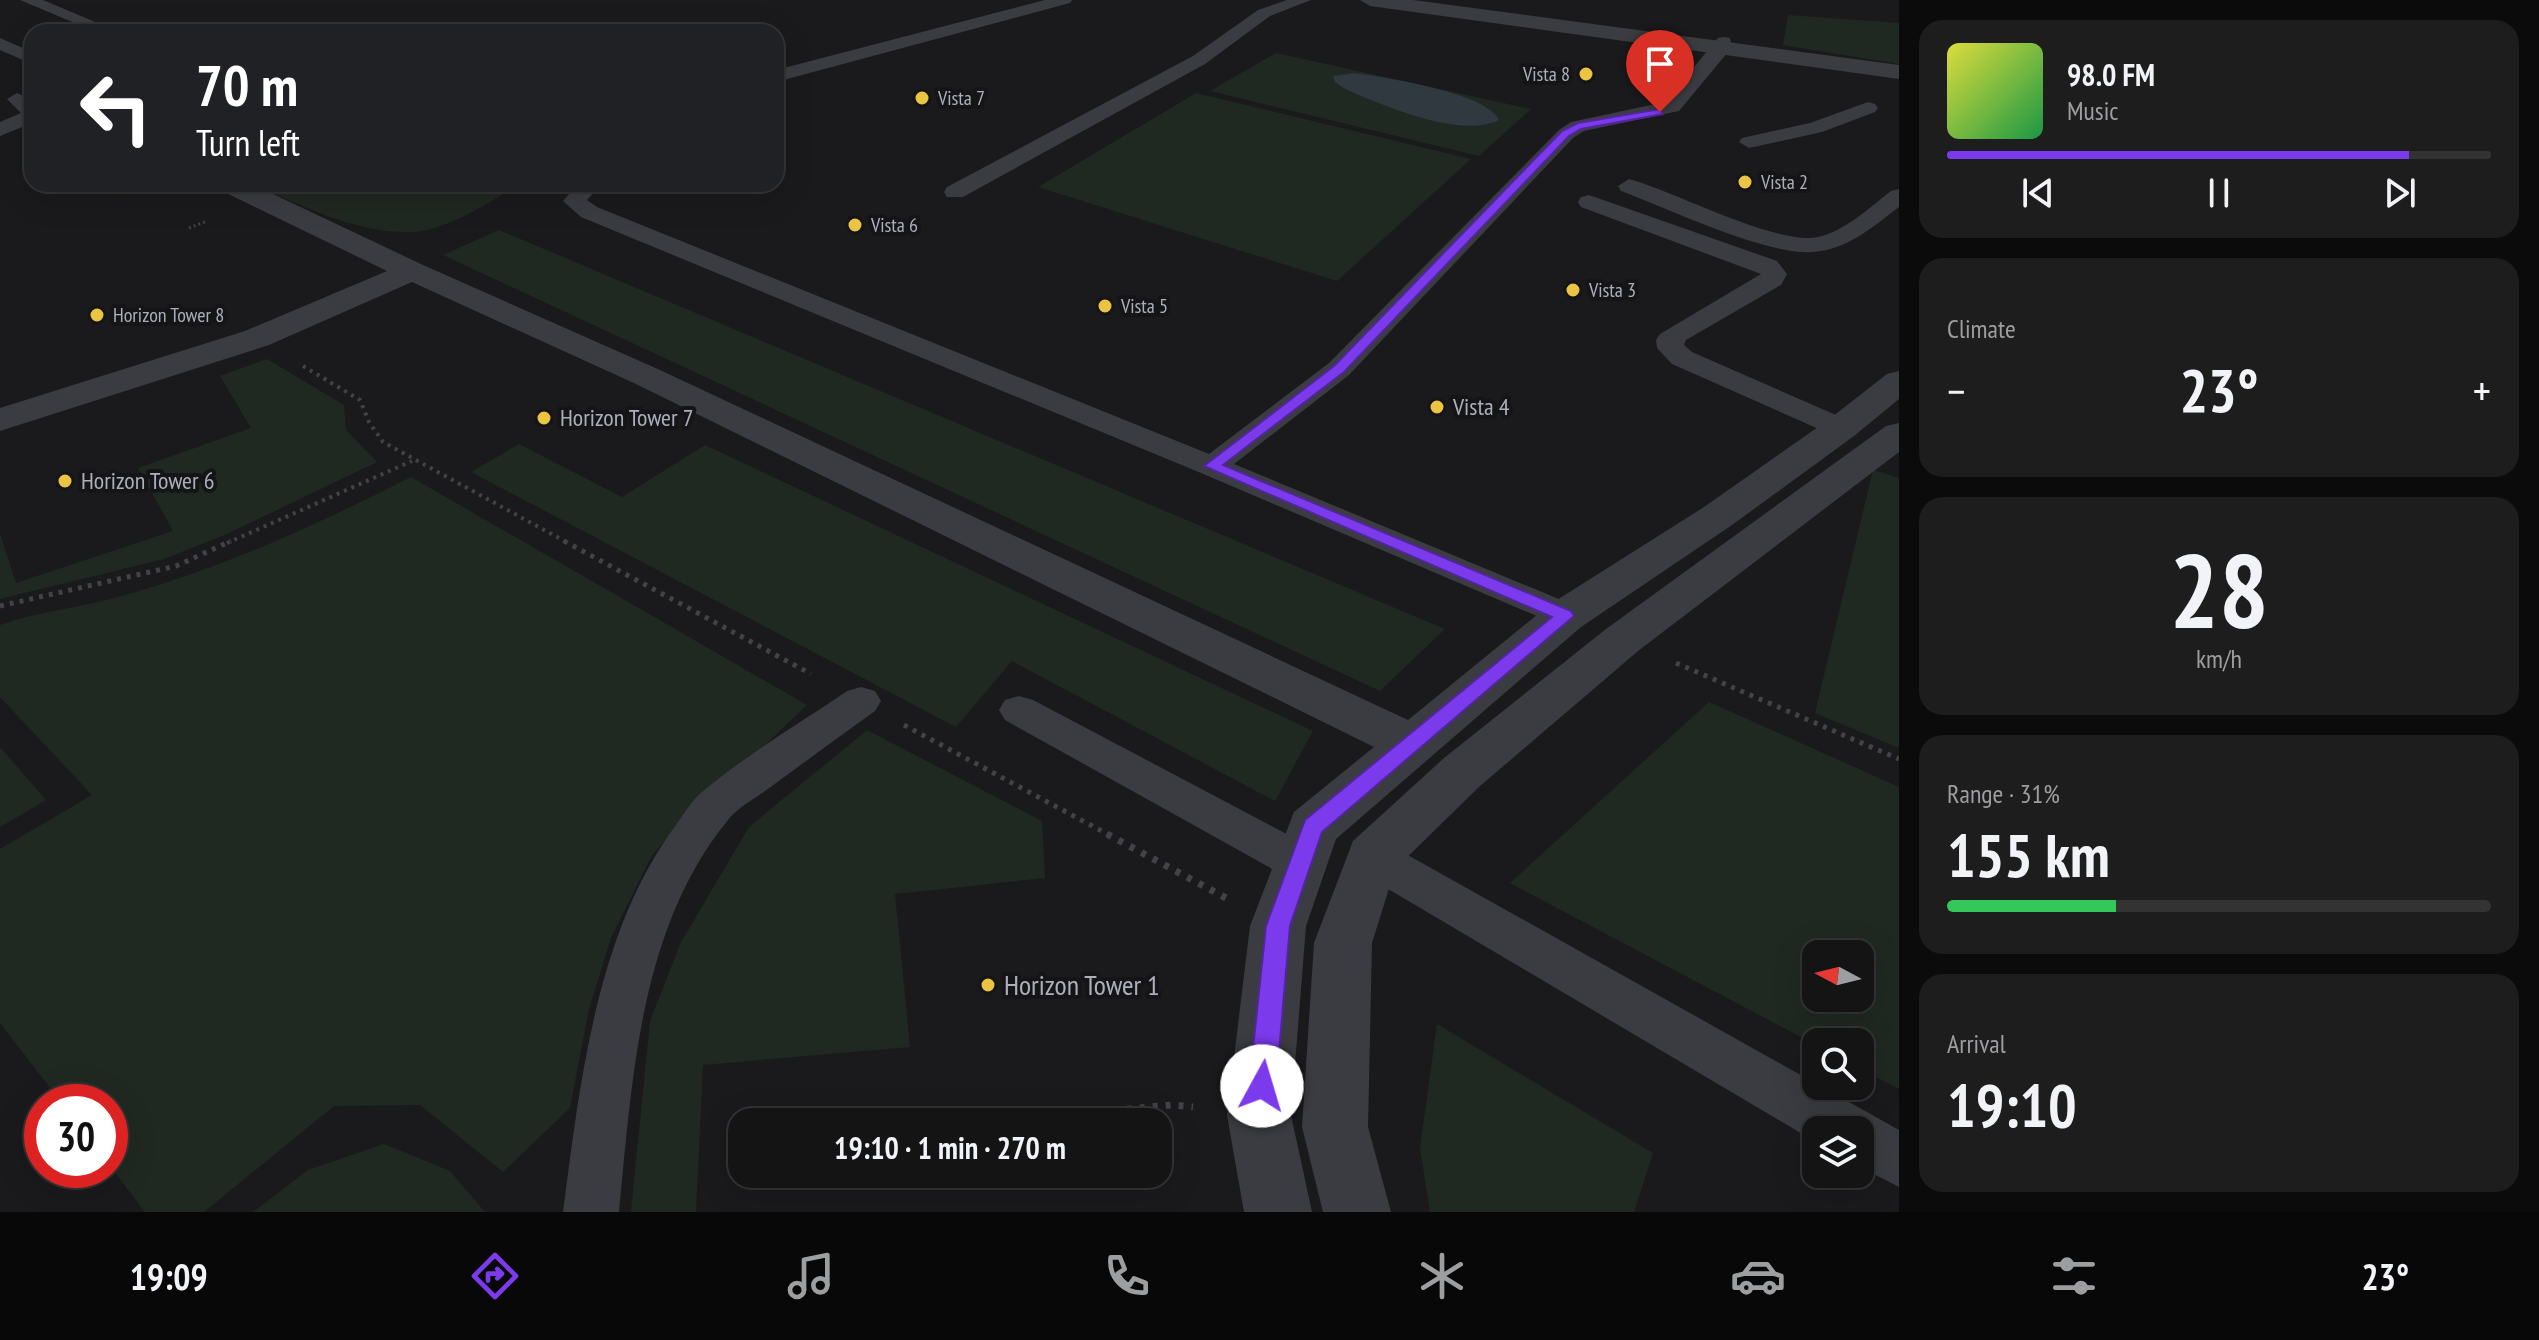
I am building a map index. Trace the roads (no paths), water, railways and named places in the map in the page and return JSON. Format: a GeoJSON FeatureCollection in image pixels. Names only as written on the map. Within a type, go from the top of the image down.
{"type":"FeatureCollection","features":[{"type":"Feature","properties":{"kind":"street"},"geometry":{"type":"LineString","coordinates":[[1370,0],[1724,45]]}},
{"type":"Feature","properties":{"kind":"street"},"geometry":{"type":"LineString","coordinates":[[1404,0],[1899,70]]}},
{"type":"Feature","properties":{"kind":"street"},"geometry":{"type":"LineString","coordinates":[[247,192],[677,391],[1348,711],[1411,744]]}},
{"type":"Feature","properties":{"kind":"street"},"geometry":{"type":"LineString","coordinates":[[0,420],[257,338],[412,271]]}},
{"type":"Feature","properties":{"kind":"street"},"geometry":{"type":"LineString","coordinates":[[1278,1212],[1259,1115],[1278,926],[1313,827],[1565,616],[1718,516],[1841,428],[1899,381]]}},
{"type":"Feature","properties":{"kind":"street"},"geometry":{"type":"LineString","coordinates":[[1357,1212],[1335,1127],[1336,1096],[1343,943],[1372,857],[1462,772],[1622,640],[1899,434]]}},
{"type":"Feature","properties":{"kind":"lane"},"geometry":{"type":"LineString","coordinates":[[28,0],[90,24]]}},
{"type":"Feature","properties":{"kind":"lane"},"geometry":{"type":"LineString","coordinates":[[784,74],[1064,0]]}},
{"type":"Feature","properties":{"kind":"lane"},"geometry":{"type":"LineString","coordinates":[[955,192],[1199,60],[1264,13],[1303,0]]}},
{"type":"Feature","properties":{"kind":"lane"},"geometry":{"type":"LineString","coordinates":[[908,40],[940,54]]}},
{"type":"Feature","properties":{"kind":"lane"},"geometry":{"type":"LineString","coordinates":[[0,43],[24,55]]}},
{"type":"Feature","properties":{"kind":"lane"},"geometry":{"type":"LineString","coordinates":[[1212,466],[1339,369],[1566,134],[1578,126],[1672,107],[1724,45]]}},
{"type":"Feature","properties":{"kind":"lane"},"geometry":{"type":"LineString","coordinates":[[17,99],[24,104]]}},
{"type":"Feature","properties":{"kind":"lane"},"geometry":{"type":"LineString","coordinates":[[1749,142],[1815,128],[1868,108]]}},
{"type":"Feature","properties":{"kind":"lane"},"geometry":{"type":"LineString","coordinates":[[0,130],[24,119]]}},
{"type":"Feature","properties":{"kind":"lane"},"geometry":{"type":"LineString","coordinates":[[0,146],[24,138]]}},
{"type":"Feature","properties":{"kind":"lane"},"geometry":{"type":"LineString","coordinates":[[1629,186],[1736,226],[1811,245],[1852,231],[1899,196]]}},
{"type":"Feature","properties":{"kind":"lane"},"geometry":{"type":"LineString","coordinates":[[582,192],[574,201],[589,212],[1212,466],[1565,616]]}},
{"type":"Feature","properties":{"kind":"lane"},"geometry":{"type":"LineString","coordinates":[[1589,202],[1768,266],[1774,274],[1772,280],[1676,334],[1670,340],[1671,348],[1682,358],[1841,428]]}},
{"type":"Feature","properties":{"kind":"lane"},"geometry":{"type":"LineString","coordinates":[[591,1212],[603,1105],[617,1022],[639,948],[668,870],[715,805],[861,701]]}},
{"type":"Feature","properties":{"kind":"lane"},"geometry":{"type":"LineString","coordinates":[[1019,710],[1301,863]]}},
{"type":"Feature","properties":{"kind":"lane"},"geometry":{"type":"LineString","coordinates":[[1372,857],[1823,1116]]}},
{"type":"Feature","properties":{"kind":"lane"},"geometry":{"type":"LineString","coordinates":[[1874,1145],[1899,1160]]}},
{"type":"Feature","properties":{"kind":"place","name":"Vista 8"},"geometry":{"type":"Point","coordinates":[1586,74]}},
{"type":"Feature","properties":{"kind":"place","name":"Vista 7"},"geometry":{"type":"Point","coordinates":[922,98]}},
{"type":"Feature","properties":{"kind":"place","name":"Vista 2"},"geometry":{"type":"Point","coordinates":[1745,182]}},
{"type":"Feature","properties":{"kind":"place","name":"Vista 6"},"geometry":{"type":"Point","coordinates":[855,225]}},
{"type":"Feature","properties":{"kind":"place","name":"Vista 3"},"geometry":{"type":"Point","coordinates":[1573,290]}},
{"type":"Feature","properties":{"kind":"place","name":"Vista 5"},"geometry":{"type":"Point","coordinates":[1105,306]}},
{"type":"Feature","properties":{"kind":"place","name":"Horizon Tower 8"},"geometry":{"type":"Point","coordinates":[97,315]}},
{"type":"Feature","properties":{"kind":"place","name":"Vista 4"},"geometry":{"type":"Point","coordinates":[1437,407]}},
{"type":"Feature","properties":{"kind":"place","name":"Horizon Tower 7"},"geometry":{"type":"Point","coordinates":[544,418]}},
{"type":"Feature","properties":{"kind":"place","name":"Horizon Tower 6"},"geometry":{"type":"Point","coordinates":[65,481]}},
{"type":"Feature","properties":{"kind":"place","name":"Horizon Tower 1"},"geometry":{"type":"Point","coordinates":[988,985]}}]}
